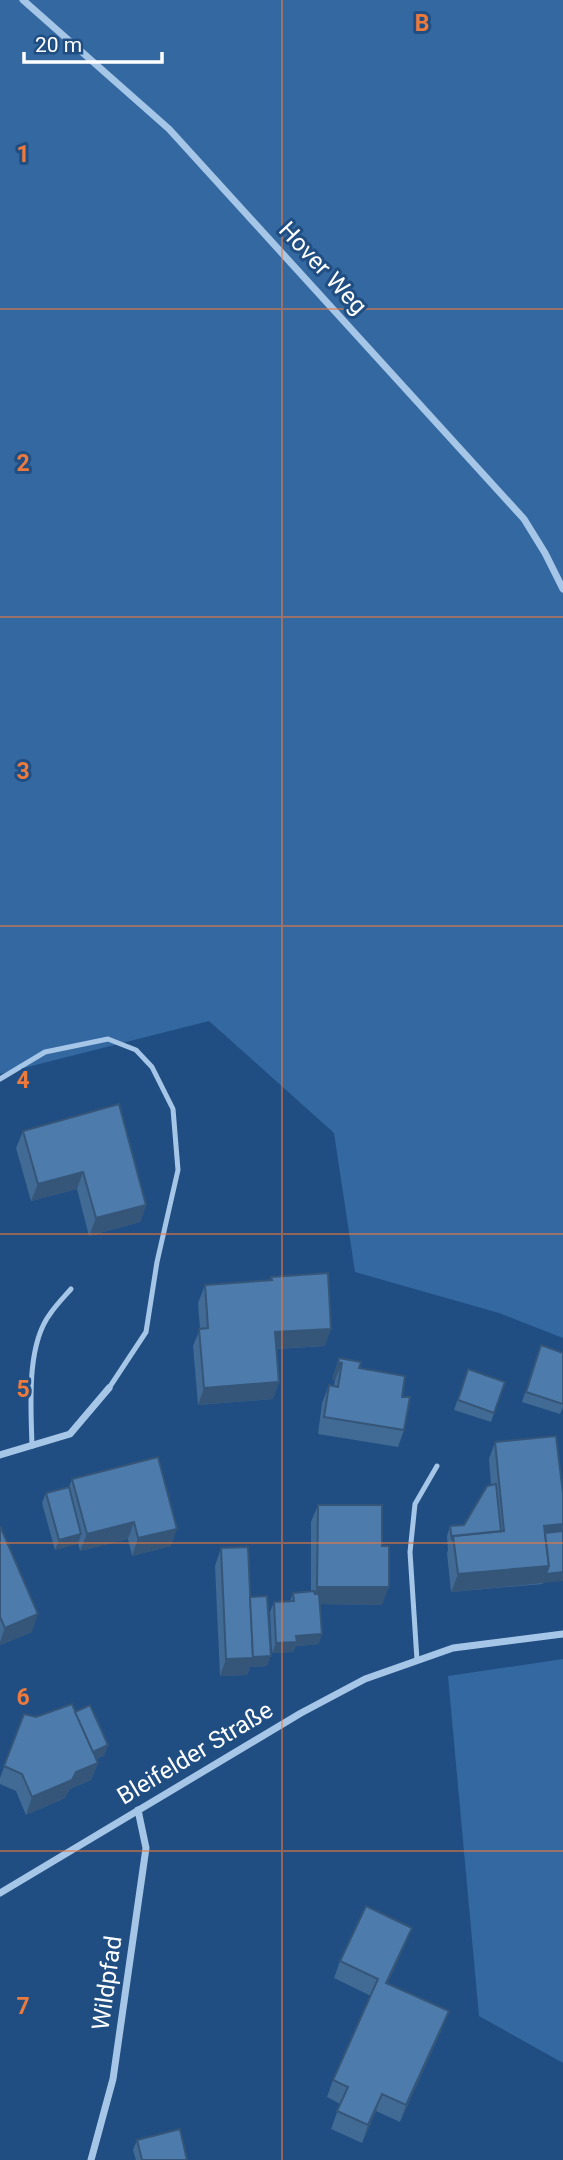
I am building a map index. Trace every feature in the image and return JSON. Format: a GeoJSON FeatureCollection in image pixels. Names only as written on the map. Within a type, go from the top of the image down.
{"type":"FeatureCollection","features":[{"type":"Feature","properties":{"kind":"street","name":"Hover Weg"},"geometry":{"type":"LineString","coordinates":[[23,0],[169,130],[312,284],[524,519],[563,589]]}},
{"type":"Feature","properties":{"kind":"street"},"geometry":{"type":"LineString","coordinates":[[0,1455],[70,1434],[109,1388]]}},
{"type":"Feature","properties":{"kind":"street","name":"Bleifelder Straße"},"geometry":{"type":"LineString","coordinates":[[0,1893],[302,1713],[365,1679],[453,1648],[563,1634]]}},
{"type":"Feature","properties":{"kind":"street","name":"Wildpfad"},"geometry":{"type":"LineString","coordinates":[[92,2160],[113,2079],[146,1848],[138,1810]]}},
{"type":"Feature","properties":{"kind":"lane"},"geometry":{"type":"LineString","coordinates":[[0,1079],[45,1052],[108,1039],[136,1050],[152,1067],[173,1109],[178,1170],[157,1262],[146,1332],[109,1388]]}},
{"type":"Feature","properties":{"kind":"lane"},"geometry":{"type":"LineString","coordinates":[[32,1446],[31,1385],[36,1349],[48,1315],[71,1289]]}},
{"type":"Feature","properties":{"kind":"lane"},"geometry":{"type":"LineString","coordinates":[[417,1660],[411,1552],[415,1504],[437,1466]]}},
{"type":"Feature","properties":{"kind":"shaded area"},"geometry":{"type":"Polygon","coordinates":[[[0,0],[563,0],[563,1338],[499,1313],[355,1272],[334,1133],[209,1021],[0,1074],[0,0]]]}},
{"type":"Feature","properties":{"kind":"shaded area"},"geometry":{"type":"Polygon","coordinates":[[[563,1659],[563,2063],[479,2016],[448,1676],[563,1659]]]}},
{"type":"Feature","properties":{"kind":"building"},"geometry":{"type":"Polygon","coordinates":[[[119,1104],[146,1205],[96,1218],[83,1172],[38,1184],[23,1131],[119,1104]]]}},
{"type":"Feature","properties":{"kind":"building"},"geometry":{"type":"Polygon","coordinates":[[[328,1273],[331,1329],[275,1332],[279,1382],[204,1388],[199,1329],[208,1328],[205,1285],[328,1273]]]}},
{"type":"Feature","properties":{"kind":"building"},"geometry":{"type":"Polygon","coordinates":[[[541,1345],[563,1353],[563,1404],[526,1392],[541,1345]]]}},
{"type":"Feature","properties":{"kind":"building"},"geometry":{"type":"Polygon","coordinates":[[[339,1358],[361,1362],[359,1368],[405,1376],[402,1397],[410,1397],[404,1430],[324,1417],[329,1385],[338,1387],[342,1363],[338,1362],[339,1358]]]}},
{"type":"Feature","properties":{"kind":"building"},"geometry":{"type":"Polygon","coordinates":[[[468,1369],[505,1382],[494,1413],[458,1400],[468,1369]]]}},
{"type":"Feature","properties":{"kind":"building"},"geometry":{"type":"Polygon","coordinates":[[[556,1436],[563,1494],[563,1524],[544,1526],[549,1566],[458,1574],[453,1536],[504,1531],[495,1442],[556,1436]]]}},
{"type":"Feature","properties":{"kind":"building"},"geometry":{"type":"Polygon","coordinates":[[[158,1457],[177,1529],[138,1538],[134,1522],[87,1534],[72,1479],[158,1457]]]}},
{"type":"Feature","properties":{"kind":"building"},"geometry":{"type":"Polygon","coordinates":[[[496,1484],[501,1531],[453,1536],[452,1540],[450,1526],[464,1525],[487,1486],[496,1484]]]}},
{"type":"Feature","properties":{"kind":"building"},"geometry":{"type":"Polygon","coordinates":[[[69,1487],[81,1534],[59,1540],[46,1493],[69,1487]]]}},
{"type":"Feature","properties":{"kind":"building"},"geometry":{"type":"Polygon","coordinates":[[[318,1505],[382,1505],[382,1546],[389,1546],[389,1587],[317,1587],[318,1505]]]}},
{"type":"Feature","properties":{"kind":"building"},"geometry":{"type":"Polygon","coordinates":[[[0,1526],[38,1614],[5,1628],[0,1617],[0,1526]]]}},
{"type":"Feature","properties":{"kind":"building"},"geometry":{"type":"Polygon","coordinates":[[[563,1531],[563,1572],[546,1574],[549,1566],[545,1533],[563,1531]]]}},
{"type":"Feature","properties":{"kind":"building"},"geometry":{"type":"Polygon","coordinates":[[[248,1547],[253,1658],[226,1659],[221,1548],[248,1547]]]}},
{"type":"Feature","properties":{"kind":"building"},"geometry":{"type":"Polygon","coordinates":[[[314,1591],[319,1594],[322,1634],[296,1636],[297,1642],[276,1643],[274,1602],[294,1601],[293,1593],[314,1591]]]}},
{"type":"Feature","properties":{"kind":"building"},"geometry":{"type":"Polygon","coordinates":[[[267,1596],[271,1656],[253,1657],[250,1597],[267,1596]]]}},
{"type":"Feature","properties":{"kind":"building"},"geometry":{"type":"Polygon","coordinates":[[[72,1704],[98,1763],[76,1772],[72,1780],[32,1797],[22,1774],[4,1766],[24,1714],[36,1717],[72,1704]]]}},
{"type":"Feature","properties":{"kind":"building"},"geometry":{"type":"Polygon","coordinates":[[[90,1705],[108,1745],[93,1752],[75,1712],[90,1705]]]}},
{"type":"Feature","properties":{"kind":"building"},"geometry":{"type":"Polygon","coordinates":[[[366,1906],[412,1928],[386,1983],[449,2011],[406,2105],[382,2094],[368,2125],[337,2111],[348,2087],[333,2080],[378,1979],[340,1961],[366,1906]]]}},
{"type":"Feature","properties":{"kind":"building"},"geometry":{"type":"Polygon","coordinates":[[[180,2129],[187,2160],[142,2160],[137,2140],[180,2129]]]}}]}
